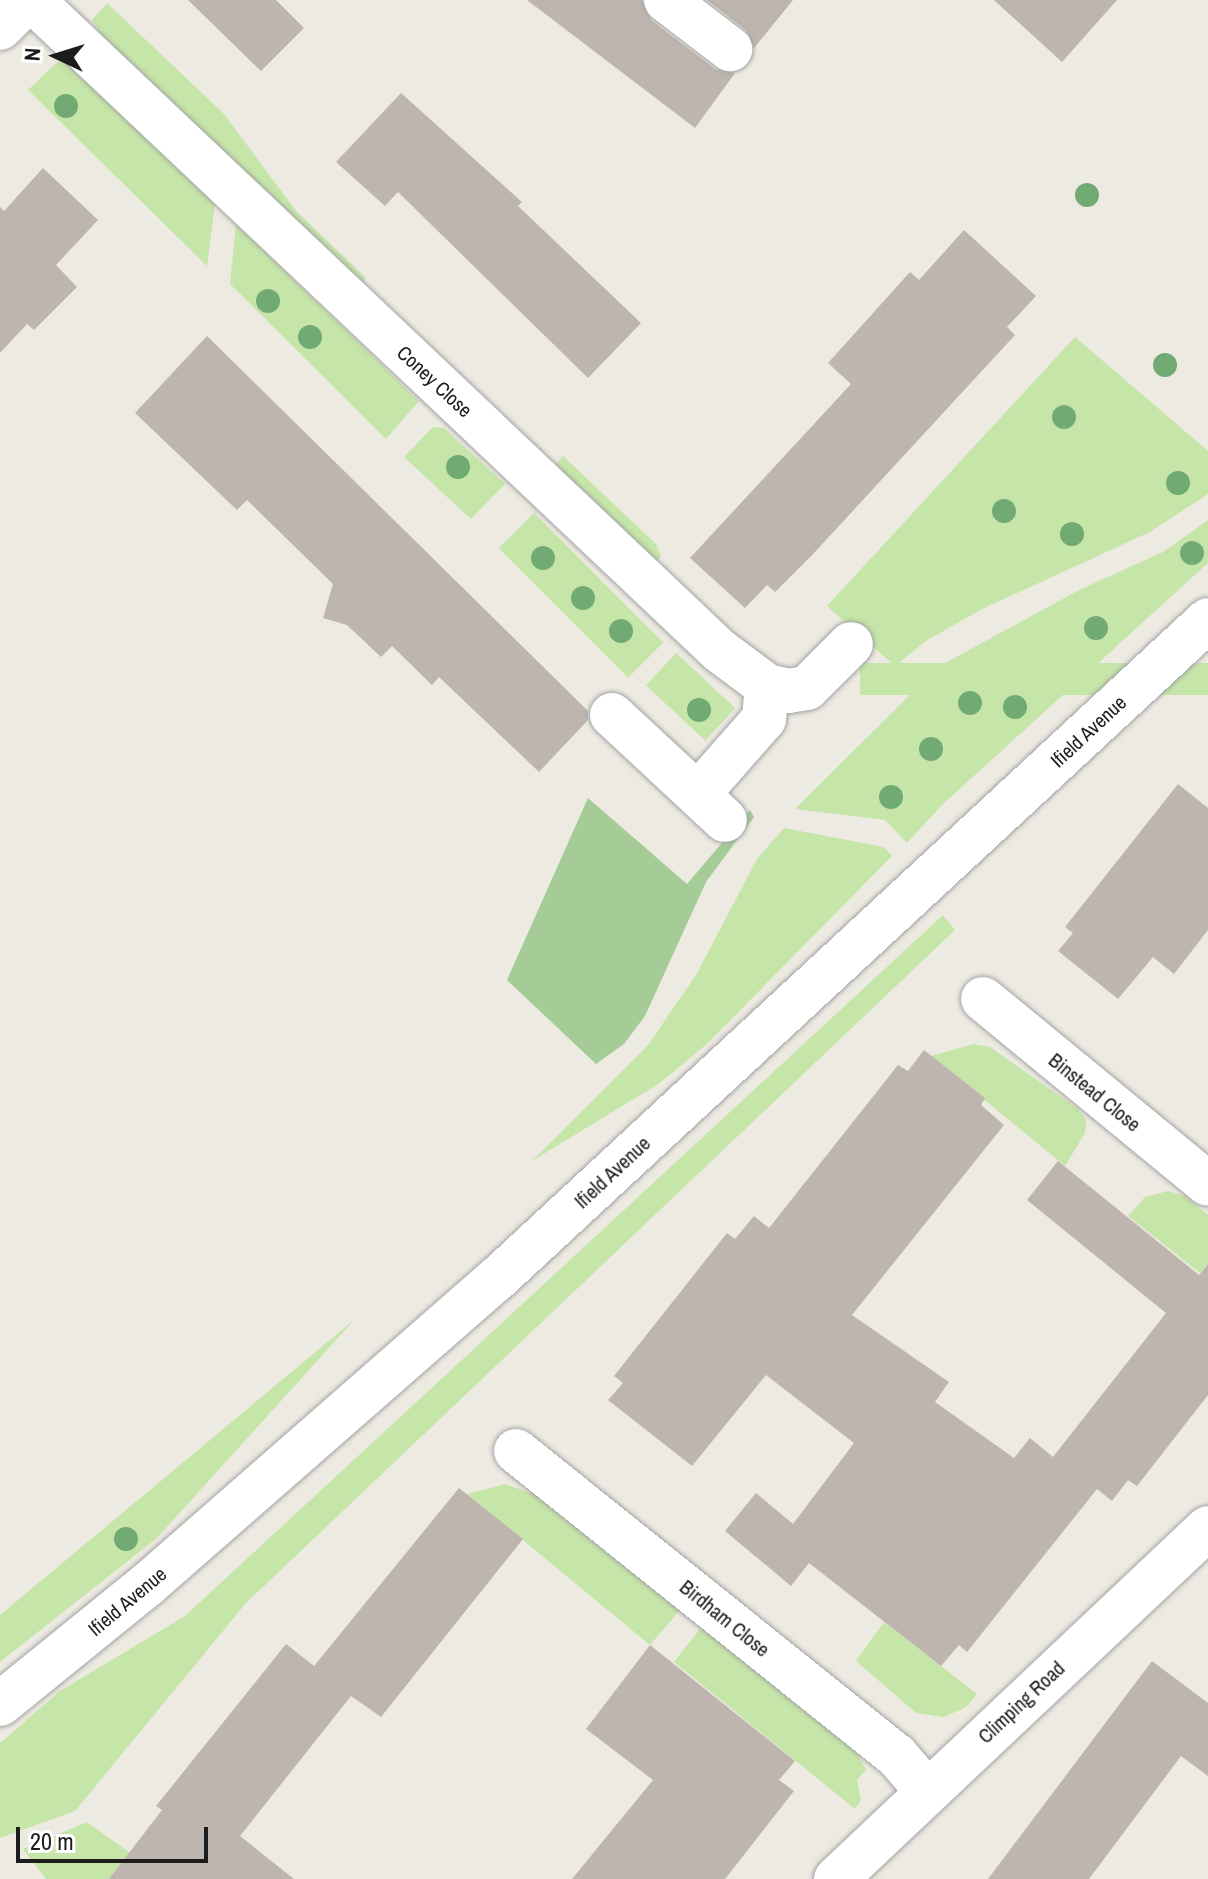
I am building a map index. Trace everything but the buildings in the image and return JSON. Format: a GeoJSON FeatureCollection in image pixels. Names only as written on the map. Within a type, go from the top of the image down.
{"type":"FeatureCollection","features":[{"type":"Feature","properties":{"kind":"street"},"geometry":{"type":"LineString","coordinates":[[0,28],[30,0]]}},
{"type":"Feature","properties":{"kind":"street","name":"Coney Close"},"geometry":{"type":"LineString","coordinates":[[30,0],[720,651],[767,686]]}},
{"type":"Feature","properties":{"kind":"street"},"geometry":{"type":"LineString","coordinates":[[666,0],[730,49]]}},
{"type":"Feature","properties":{"kind":"street","name":"Ifield Avenue"},"geometry":{"type":"LineString","coordinates":[[0,1704],[147,1585],[498,1278],[1208,620]]}},
{"type":"Feature","properties":{"kind":"street"},"geometry":{"type":"LineString","coordinates":[[612,715],[711,807],[764,719],[767,686],[807,688],[851,644]]}},
{"type":"Feature","properties":{"kind":"street","name":"Binstead Close"},"geometry":{"type":"LineString","coordinates":[[983,999],[1208,1184]]}},
{"type":"Feature","properties":{"kind":"street","name":"Birdham Close"},"geometry":{"type":"LineString","coordinates":[[516,1451],[896,1755],[927,1791]]}},
{"type":"Feature","properties":{"kind":"street","name":"Climping Road"},"geometry":{"type":"LineString","coordinates":[[836,1879],[1208,1528]]}},
{"type":"Feature","properties":{"kind":"green space"},"geometry":{"type":"Polygon","coordinates":[[[107,3],[224,114],[296,211],[365,277],[364,285],[103,37],[92,20],[107,3]]]}},
{"type":"Feature","properties":{"kind":"green space"},"geometry":{"type":"Polygon","coordinates":[[[58,61],[73,68],[215,203],[207,266],[28,90],[58,61]]]}},
{"type":"Feature","properties":{"kind":"green space"},"geometry":{"type":"Polygon","coordinates":[[[236,224],[419,401],[386,439],[230,284],[236,224]]]}},
{"type":"Feature","properties":{"kind":"green space"},"geometry":{"type":"Polygon","coordinates":[[[1075,337],[1208,451],[1208,494],[1150,532],[982,609],[926,641],[895,666],[827,606],[1075,337]]]}},
{"type":"Feature","properties":{"kind":"green space"},"geometry":{"type":"Polygon","coordinates":[[[433,427],[444,428],[505,484],[471,519],[404,457],[433,427]]]}},
{"type":"Feature","properties":{"kind":"green space"},"geometry":{"type":"Polygon","coordinates":[[[563,456],[656,544],[661,555],[656,565],[554,466],[563,456]]]}},
{"type":"Feature","properties":{"kind":"green space"},"geometry":{"type":"Polygon","coordinates":[[[534,513],[663,642],[628,678],[499,548],[534,513]]]}},
{"type":"Feature","properties":{"kind":"green space"},"geometry":{"type":"Polygon","coordinates":[[[1208,520],[1208,563],[942,805],[907,843],[885,820],[795,809],[938,667],[1081,589],[1163,552],[1208,520]]]}},
{"type":"Feature","properties":{"kind":"green space"},"geometry":{"type":"Polygon","coordinates":[[[676,653],[735,708],[705,740],[646,685],[676,653]]]}},
{"type":"Feature","properties":{"kind":"green space"},"geometry":{"type":"Polygon","coordinates":[[[860,663],[1208,663],[1208,695],[860,695],[860,663]]]}},
{"type":"Feature","properties":{"kind":"green space"},"geometry":{"type":"Polygon","coordinates":[[[588,798],[687,884],[750,810],[754,817],[706,882],[645,1016],[624,1044],[596,1064],[507,980],[588,798]]]}},
{"type":"Feature","properties":{"kind":"green space"},"geometry":{"type":"Polygon","coordinates":[[[784,828],[884,847],[892,856],[708,1043],[660,1083],[532,1161],[648,1045],[696,975],[757,859],[784,828]]]}},
{"type":"Feature","properties":{"kind":"green space"},"geometry":{"type":"Polygon","coordinates":[[[943,915],[955,930],[246,1603],[75,1811],[0,1838],[0,1743],[60,1691],[185,1616],[943,915]]]}},
{"type":"Feature","properties":{"kind":"green space"},"geometry":{"type":"Polygon","coordinates":[[[974,1044],[990,1047],[1078,1109],[1086,1120],[1085,1133],[1065,1166],[931,1056],[974,1044]]]}},
{"type":"Feature","properties":{"kind":"green space"},"geometry":{"type":"Polygon","coordinates":[[[1168,1191],[1185,1196],[1208,1215],[1208,1263],[1200,1273],[1128,1216],[1145,1197],[1168,1191]]]}},
{"type":"Feature","properties":{"kind":"green space"},"geometry":{"type":"Polygon","coordinates":[[[354,1320],[157,1538],[0,1662],[0,1615],[354,1320]]]}},
{"type":"Feature","properties":{"kind":"green space"},"geometry":{"type":"Polygon","coordinates":[[[505,1484],[536,1495],[681,1609],[650,1645],[467,1494],[505,1484]]]}},
{"type":"Feature","properties":{"kind":"green space"},"geometry":{"type":"Polygon","coordinates":[[[884,1622],[977,1694],[966,1707],[944,1717],[916,1713],[856,1661],[884,1622]]]}},
{"type":"Feature","properties":{"kind":"green space"},"geometry":{"type":"Polygon","coordinates":[[[702,1626],[855,1750],[866,1770],[857,1780],[861,1800],[855,1809],[674,1662],[702,1626]]]}},
{"type":"Feature","properties":{"kind":"green space"},"geometry":{"type":"Polygon","coordinates":[[[87,1822],[130,1853],[109,1879],[46,1879],[23,1849],[87,1822]]]}}]}
